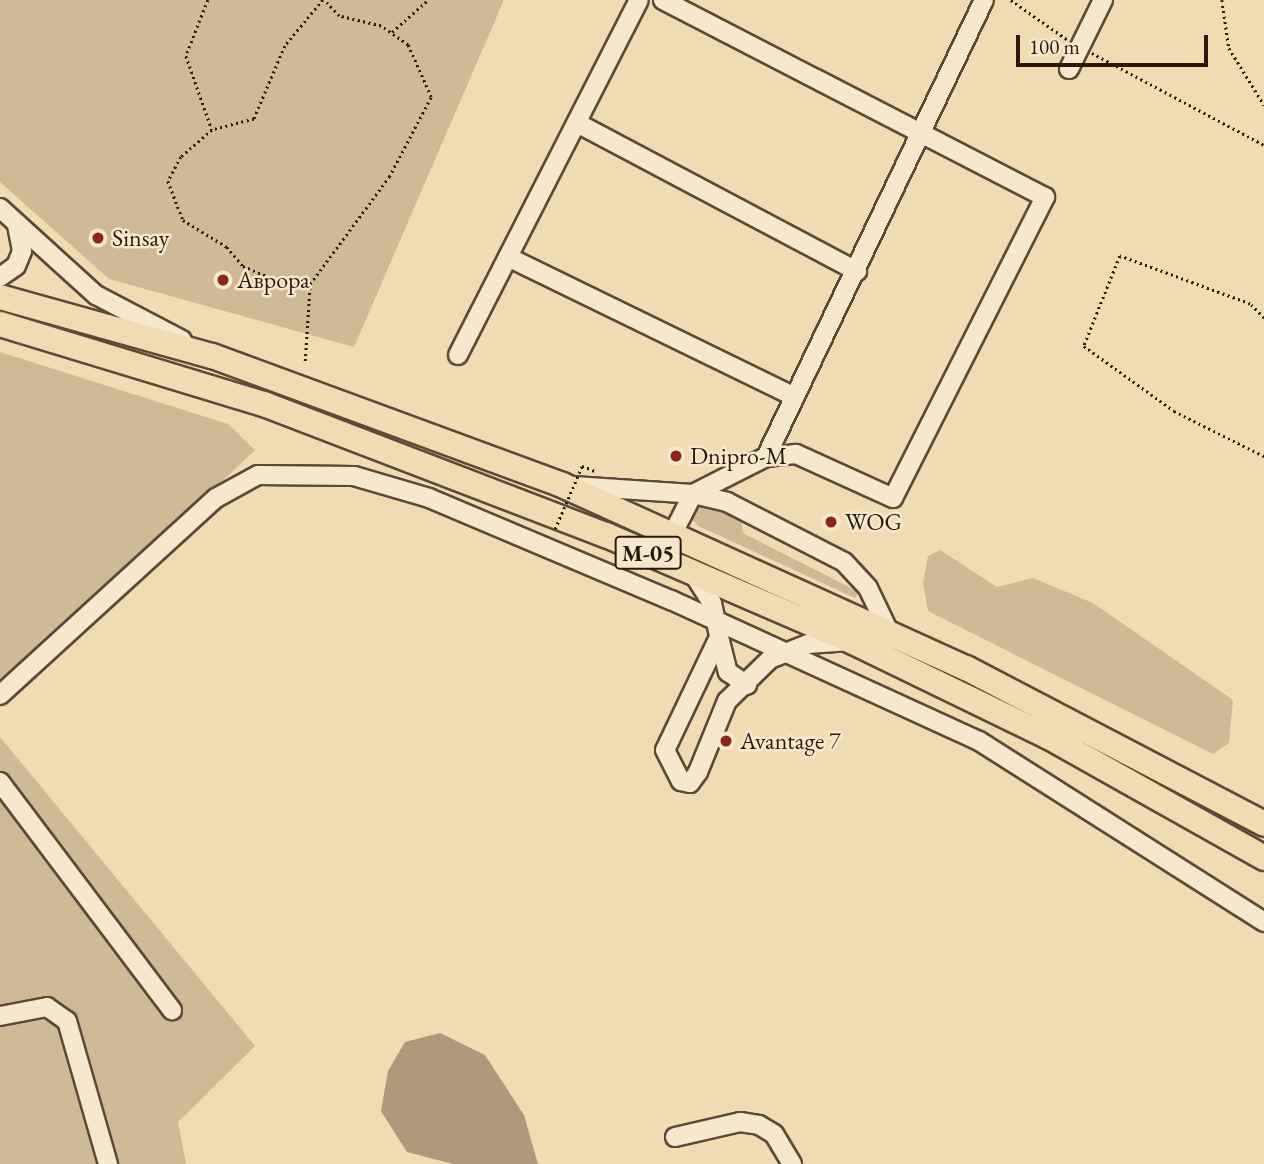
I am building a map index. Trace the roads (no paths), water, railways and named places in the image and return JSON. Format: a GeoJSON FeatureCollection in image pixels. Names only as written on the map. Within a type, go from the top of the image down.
{"type":"FeatureCollection","features":[{"type":"Feature","properties":{"kind":"highway","name":"М-05"},"geometry":{"type":"LineString","coordinates":[[0,297],[212,356],[562,485],[888,630],[1264,824]]}},
{"type":"Feature","properties":{"kind":"highway","name":"М-05"},"geometry":{"type":"LineString","coordinates":[[0,324],[264,404],[693,573],[851,641],[1047,736],[1264,858]]}},
{"type":"Feature","properties":{"kind":"street"},"geometry":{"type":"LineString","coordinates":[[458,355],[639,0]]}},
{"type":"Feature","properties":{"kind":"street"},"geometry":{"type":"LineString","coordinates":[[663,0],[1045,197],[893,498],[796,454],[765,457],[693,494],[673,533]]}},
{"type":"Feature","properties":{"kind":"street"},"geometry":{"type":"LineString","coordinates":[[765,457],[924,133],[984,0]]}},
{"type":"Feature","properties":{"kind":"street"},"geometry":{"type":"LineString","coordinates":[[1069,69],[1103,0]]}},
{"type":"Feature","properties":{"kind":"street"},"geometry":{"type":"LineString","coordinates":[[577,123],[857,271]]}},
{"type":"Feature","properties":{"kind":"street"},"geometry":{"type":"LineString","coordinates":[[0,208],[96,295],[212,356]]}},
{"type":"Feature","properties":{"kind":"street"},"geometry":{"type":"LineString","coordinates":[[0,277],[16,266],[22,251],[16,225]]}},
{"type":"Feature","properties":{"kind":"street"},"geometry":{"type":"LineString","coordinates":[[508,257],[795,397]]}},
{"type":"Feature","properties":{"kind":"street"},"geometry":{"type":"LineString","coordinates":[[0,695],[216,498],[258,475],[297,471],[355,476],[429,498],[719,630],[784,650],[979,741],[1264,922]]}},
{"type":"Feature","properties":{"kind":"street"},"geometry":{"type":"LineString","coordinates":[[562,485],[693,494],[727,502],[844,562],[868,588],[888,630]]}},
{"type":"Feature","properties":{"kind":"street"},"geometry":{"type":"LineString","coordinates":[[693,573],[719,630],[728,672],[747,685]]}},
{"type":"Feature","properties":{"kind":"street"},"geometry":{"type":"LineString","coordinates":[[719,630],[665,750],[681,781],[690,783],[698,772],[727,701],[784,650],[851,641]]}},
{"type":"Feature","properties":{"kind":"street"},"geometry":{"type":"LineString","coordinates":[[0,782],[172,1010]]}},
{"type":"Feature","properties":{"kind":"street"},"geometry":{"type":"LineString","coordinates":[[0,1016],[47,1007],[67,1021],[108,1164]]}},
{"type":"Feature","properties":{"kind":"street"},"geometry":{"type":"LineString","coordinates":[[675,1137],[740,1122],[759,1125],[774,1134],[792,1164]]}},
{"type":"Feature","properties":{"kind":"place","name":"Sinsay"},"geometry":{"type":"Point","coordinates":[98,238]}},
{"type":"Feature","properties":{"kind":"place","name":"Аврора"},"geometry":{"type":"Point","coordinates":[223,280]}},
{"type":"Feature","properties":{"kind":"place","name":"Dnipro-M"},"geometry":{"type":"Point","coordinates":[676,456]}},
{"type":"Feature","properties":{"kind":"place","name":"WOG"},"geometry":{"type":"Point","coordinates":[831,522]}},
{"type":"Feature","properties":{"kind":"place","name":"Avantage 7"},"geometry":{"type":"Point","coordinates":[726,741]}}]}
